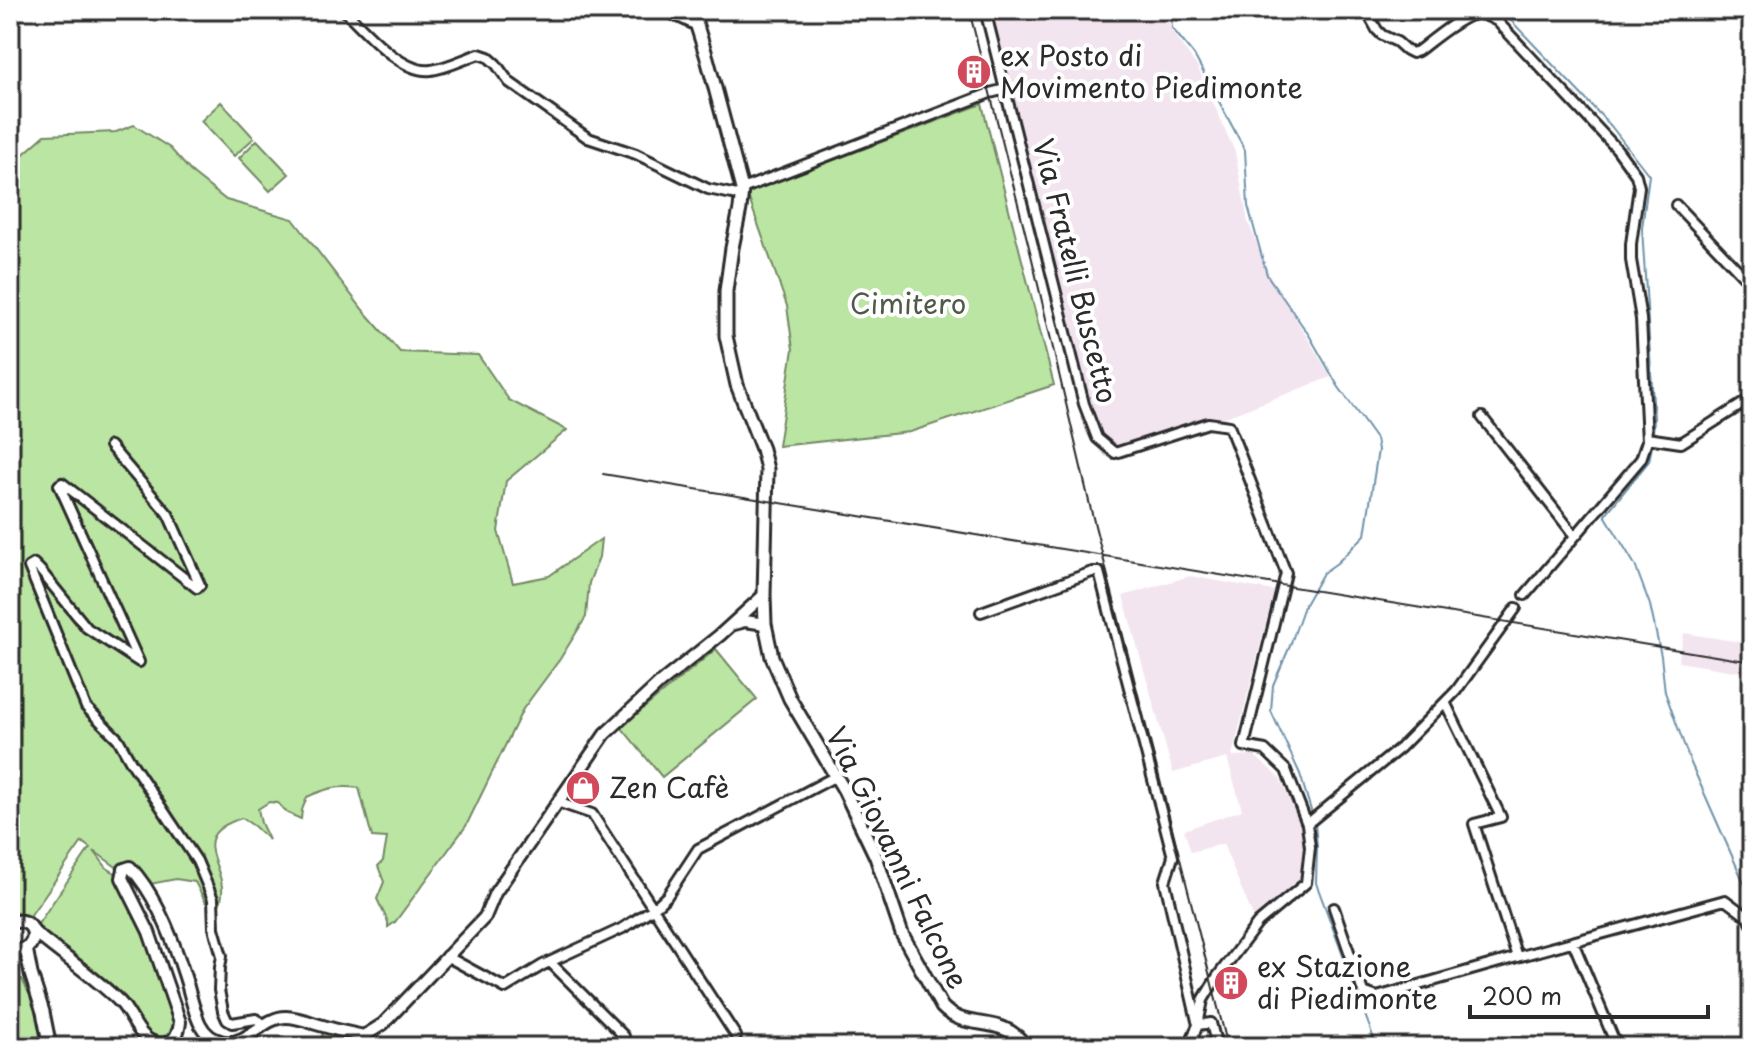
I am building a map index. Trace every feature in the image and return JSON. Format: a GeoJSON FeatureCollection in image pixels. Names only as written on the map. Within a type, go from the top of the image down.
{"type":"FeatureCollection","features":[{"type":"Feature","properties":{"kind":"main road"},"geometry":{"type":"LineString","coordinates":[[692,10],[742,192]]}},
{"type":"Feature","properties":{"kind":"main road","name":"Via Giovanni Falcone"},"geometry":{"type":"LineString","coordinates":[[742,192],[730,262],[726,336],[737,385],[767,469],[764,595],[765,624],[772,657],[783,687],[836,776],[876,857],[902,934],[942,1007],[959,1019],[1002,1027],[1021,1039],[1026,1047]]}},
{"type":"Feature","properties":{"kind":"main road"},"geometry":{"type":"LineString","coordinates":[[12,920],[27,923],[33,931],[28,946],[31,974],[50,1047]]}},
{"type":"Feature","properties":{"kind":"main road"},"geometry":{"type":"LineString","coordinates":[[28,946],[11,949],[31,974]]}},
{"type":"Feature","properties":{"kind":"street"},"geometry":{"type":"LineString","coordinates":[[344,10],[391,55],[415,68],[428,71],[479,54],[488,57],[509,82],[588,138],[636,154],[708,189],[742,192],[1006,89]]}},
{"type":"Feature","properties":{"kind":"street"},"geometry":{"type":"LineString","coordinates":[[663,10],[697,26]]}},
{"type":"Feature","properties":{"kind":"street","name":"Via Fratelli Buscetto"},"geometry":{"type":"LineString","coordinates":[[985,10],[1084,404],[1097,438],[1115,453],[1208,423],[1229,426],[1286,573],[1244,746],[1265,750],[1286,770],[1313,820],[1306,883],[1258,923],[1217,977],[1203,1000],[1198,1025],[1188,1047]]}},
{"type":"Feature","properties":{"kind":"street"},"geometry":{"type":"LineString","coordinates":[[1366,10],[1377,30],[1412,53],[1472,15],[1479,14],[1497,21],[1578,106],[1636,175],[1639,187],[1631,260],[1641,319],[1651,439],[1641,459],[1525,595]]}},
{"type":"Feature","properties":{"kind":"street"},"geometry":{"type":"LineString","coordinates":[[1676,205],[1752,285]]}},
{"type":"Feature","properties":{"kind":"street"},"geometry":{"type":"LineString","coordinates":[[1651,439],[1681,443],[1752,398]]}},
{"type":"Feature","properties":{"kind":"street"},"geometry":{"type":"LineString","coordinates":[[1482,417],[1575,536]]}},
{"type":"Feature","properties":{"kind":"street"},"geometry":{"type":"LineString","coordinates":[[110,446],[168,514],[200,585],[197,588],[62,483],[59,485],[139,662],[87,628],[40,570],[34,564],[29,567],[86,707],[118,739],[197,861],[213,899],[214,928],[222,956],[219,990],[227,1020],[232,1023],[256,1019],[265,1025]]}},
{"type":"Feature","properties":{"kind":"street"},"geometry":{"type":"LineString","coordinates":[[981,612],[1099,572],[1173,857],[1165,882],[1198,1025],[1211,1023],[1217,1047]]}},
{"type":"Feature","properties":{"kind":"street"},"geometry":{"type":"LineString","coordinates":[[33,931],[120,1002],[146,1038],[161,1044],[174,1039],[180,1022],[177,1008],[149,932],[122,878],[124,869],[130,867],[165,923],[198,1020],[207,1033],[220,1041],[234,1042],[282,1017],[288,1017],[364,1036],[383,1024],[485,917],[495,893],[605,734],[764,595]]}},
{"type":"Feature","properties":{"kind":"street"},"geometry":{"type":"LineString","coordinates":[[1313,820],[1400,748],[1456,691],[1516,608]]}},
{"type":"Feature","properties":{"kind":"street"},"geometry":{"type":"LineString","coordinates":[[732,624],[745,621],[765,624]]}},
{"type":"Feature","properties":{"kind":"street"},"geometry":{"type":"LineString","coordinates":[[1445,702],[1501,817],[1474,824],[1517,957]]}},
{"type":"Feature","properties":{"kind":"street"},"geometry":{"type":"LineString","coordinates":[[446,956],[505,988],[550,962],[623,928],[667,896],[698,849],[836,776]]}},
{"type":"Feature","properties":{"kind":"street"},"geometry":{"type":"LineString","coordinates":[[557,802],[592,814],[736,1036]]}},
{"type":"Feature","properties":{"kind":"street"},"geometry":{"type":"LineString","coordinates":[[1334,908],[1363,992],[1377,997],[1725,900],[1749,918],[1752,924]]}},
{"type":"Feature","properties":{"kind":"street"},"geometry":{"type":"LineString","coordinates":[[1573,942],[1617,1047]]}},
{"type":"Feature","properties":{"kind":"street"},"geometry":{"type":"LineString","coordinates":[[28,946],[61,953]]}},
{"type":"Feature","properties":{"kind":"street"},"geometry":{"type":"LineString","coordinates":[[550,962],[624,1036]]}},
{"type":"Feature","properties":{"kind":"street"},"geometry":{"type":"LineString","coordinates":[[364,1036],[371,1045],[378,1047]]}},
{"type":"Feature","properties":{"kind":"shaded area"},"geometry":{"type":"Polygon","coordinates":[[[980,10],[1167,10],[1173,33],[1198,68],[1235,152],[1248,222],[1270,276],[1331,377],[1131,453],[1105,457],[1086,434],[980,10]]]}},
{"type":"Feature","properties":{"kind":"shaded area"},"geometry":{"type":"Polygon","coordinates":[[[1190,576],[1274,591],[1232,756],[1254,755],[1279,777],[1298,814],[1304,855],[1300,878],[1254,919],[1223,844],[1191,852],[1184,830],[1242,810],[1227,758],[1173,773],[1123,596],[1190,576]]]}},
{"type":"Feature","properties":{"kind":"shaded area"},"geometry":{"type":"Polygon","coordinates":[[[1684,633],[1752,644],[1752,674],[1678,662],[1684,633]]]}},
{"type":"Feature","properties":{"kind":"green space"},"geometry":{"type":"Polygon","coordinates":[[[221,102],[254,138],[234,156],[201,121],[221,102]]]}},
{"type":"Feature","properties":{"kind":"green space","name":"Cimitero"},"geometry":{"type":"Polygon","coordinates":[[[982,104],[1054,385],[910,432],[778,446],[793,349],[787,306],[747,193],[982,104]]]}},
{"type":"Feature","properties":{"kind":"green space"},"geometry":{"type":"Polygon","coordinates":[[[134,125],[170,148],[193,174],[226,200],[293,219],[363,310],[400,352],[478,355],[509,400],[567,430],[506,481],[498,531],[513,583],[549,576],[601,539],[599,557],[589,583],[586,617],[523,709],[466,826],[395,922],[388,927],[377,899],[384,882],[378,866],[383,861],[387,838],[372,837],[359,788],[333,788],[307,797],[301,819],[287,813],[278,803],[269,802],[258,809],[269,840],[242,818],[224,826],[211,843],[222,887],[221,900],[215,911],[206,903],[195,882],[176,879],[145,885],[131,865],[122,871],[94,851],[107,868],[118,875],[139,920],[176,1022],[173,1032],[160,1040],[147,1033],[126,1002],[36,927],[90,848],[82,842],[28,919],[10,908],[10,166],[45,135],[116,132],[134,125]]]}},
{"type":"Feature","properties":{"kind":"green space"},"geometry":{"type":"Polygon","coordinates":[[[257,140],[289,174],[270,191],[239,158],[257,140]]]}},
{"type":"Feature","properties":{"kind":"green space"},"geometry":{"type":"Polygon","coordinates":[[[716,649],[757,699],[662,777],[621,727],[716,649]]]}},
{"type":"Feature","properties":{"kind":"green space"},"geometry":{"type":"Polygon","coordinates":[[[22,979],[36,1008],[43,1047],[10,1047],[10,986],[22,979]]]}},
{"type":"Feature","properties":{"kind":"green space"},"geometry":{"type":"Polygon","coordinates":[[[323,1032],[359,1041],[364,1047],[319,1047],[323,1032]]]}},
{"type":"Feature","properties":{"kind":"waterway"},"geometry":{"type":"LineString","coordinates":[[1171,10],[1172,28],[1194,55],[1245,150],[1248,206],[1267,275],[1376,439],[1378,450],[1365,535],[1323,573],[1304,606],[1273,685],[1271,711],[1300,774],[1313,817]]}},
{"type":"Feature","properties":{"kind":"waterway"},"geometry":{"type":"LineString","coordinates":[[1501,10],[1611,126],[1649,175],[1642,228],[1653,435]]}},
{"type":"Feature","properties":{"kind":"waterway"},"geometry":{"type":"LineString","coordinates":[[1653,442],[1649,461],[1605,515],[1635,565],[1650,605],[1665,692],[1690,761],[1752,901]]}},
{"type":"Feature","properties":{"kind":"waterway"},"geometry":{"type":"LineString","coordinates":[[1315,823],[1316,883],[1377,1047]]}},
{"type":"Feature","properties":{"kind":"railway"},"geometry":{"type":"LineString","coordinates":[[969,10],[1091,510],[1228,1047]]}},
{"type":"Feature","properties":{"kind":"railway"},"geometry":{"type":"LineString","coordinates":[[603,474],[1752,662]]}},
{"type":"Feature","properties":{"kind":"place","name":"ex Posto di Movimento Piedimonte"},"geometry":{"type":"Point","coordinates":[974,72]}},
{"type":"Feature","properties":{"kind":"place","name":"Zen Cafè"},"geometry":{"type":"Point","coordinates":[583,788]}},
{"type":"Feature","properties":{"kind":"place","name":"ex Stazione di Piedimonte"},"geometry":{"type":"Point","coordinates":[1231,983]}}]}
